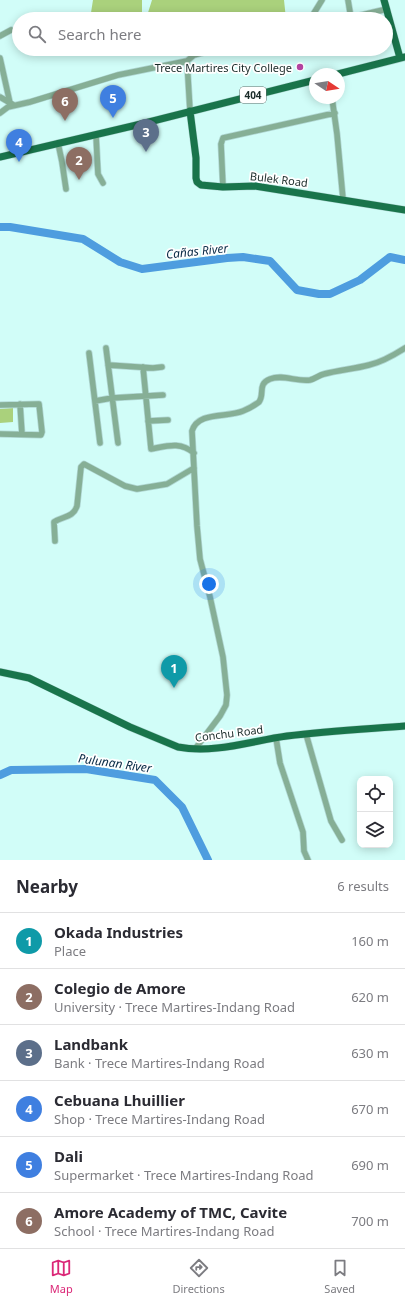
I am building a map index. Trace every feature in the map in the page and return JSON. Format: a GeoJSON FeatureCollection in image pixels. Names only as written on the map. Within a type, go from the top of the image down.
{"type":"FeatureCollection","features":[{"type":"Feature","properties":{"kind":"main road"},"geometry":{"type":"LineString","coordinates":[[384,0],[388,12]]}},
{"type":"Feature","properties":{"kind":"main road"},"geometry":{"type":"LineString","coordinates":[[345,72],[402,57],[393,28]]}},
{"type":"Feature","properties":{"kind":"main road","name":"404"},"geometry":{"type":"LineString","coordinates":[[0,157],[96,135],[309,81]]}},
{"type":"Feature","properties":{"kind":"main road","name":"Bulek Road"},"geometry":{"type":"LineString","coordinates":[[190,111],[196,158],[196,180],[201,185],[223,187],[255,186],[405,210]]}},
{"type":"Feature","properties":{"kind":"main road","name":"Conchu Road"},"geometry":{"type":"LineString","coordinates":[[0,672],[29,678],[130,727],[178,747],[195,749],[215,748],[306,734],[405,726]]}},
{"type":"Feature","properties":{"kind":"street"},"geometry":{"type":"LineString","coordinates":[[315,12],[322,0]]}},
{"type":"Feature","properties":{"kind":"street"},"geometry":{"type":"LineString","coordinates":[[348,0],[348,12]]}},
{"type":"Feature","properties":{"kind":"street"},"geometry":{"type":"LineString","coordinates":[[374,12],[387,9]]}},
{"type":"Feature","properties":{"kind":"street"},"geometry":{"type":"LineString","coordinates":[[0,36],[11,30]]}},
{"type":"Feature","properties":{"kind":"street"},"geometry":{"type":"LineString","coordinates":[[0,113],[13,104],[118,75],[187,61],[193,56]]}},
{"type":"Feature","properties":{"kind":"street"},"geometry":{"type":"LineString","coordinates":[[0,58],[13,104]]}},
{"type":"Feature","properties":{"kind":"street"},"geometry":{"type":"LineString","coordinates":[[187,61],[190,111]]}},
{"type":"Feature","properties":{"kind":"street"},"geometry":{"type":"LineString","coordinates":[[0,96],[13,104]]}},
{"type":"Feature","properties":{"kind":"street"},"geometry":{"type":"LineString","coordinates":[[333,104],[343,199]]}},
{"type":"Feature","properties":{"kind":"street"},"geometry":{"type":"LineString","coordinates":[[223,187],[221,144],[223,138],[335,113]]}},
{"type":"Feature","properties":{"kind":"street"},"geometry":{"type":"LineString","coordinates":[[96,135],[98,174],[103,183]]}},
{"type":"Feature","properties":{"kind":"street"},"geometry":{"type":"LineString","coordinates":[[58,143],[66,189]]}},
{"type":"Feature","properties":{"kind":"street"},"geometry":{"type":"LineString","coordinates":[[106,348],[118,442]]}},
{"type":"Feature","properties":{"kind":"street"},"geometry":{"type":"LineString","coordinates":[[195,749],[220,716],[226,705],[227,694],[223,657],[200,558],[197,526],[193,428],[205,418],[241,412],[258,403],[264,384],[272,378],[310,380],[322,374],[370,365],[393,356],[405,348]]}},
{"type":"Feature","properties":{"kind":"street"},"geometry":{"type":"LineString","coordinates":[[89,353],[100,443]]}},
{"type":"Feature","properties":{"kind":"street"},"geometry":{"type":"LineString","coordinates":[[108,365],[143,367],[162,366]]}},
{"type":"Feature","properties":{"kind":"street"},"geometry":{"type":"LineString","coordinates":[[143,367],[151,449],[178,445],[188,448],[194,453]]}},
{"type":"Feature","properties":{"kind":"street"},"geometry":{"type":"LineString","coordinates":[[95,401],[112,398],[163,395]]}},
{"type":"Feature","properties":{"kind":"street"},"geometry":{"type":"LineString","coordinates":[[0,404],[38,404],[40,406],[42,432],[41,435],[0,434]]}},
{"type":"Feature","properties":{"kind":"street"},"geometry":{"type":"LineString","coordinates":[[20,404],[22,434]]}},
{"type":"Feature","properties":{"kind":"street"},"geometry":{"type":"LineString","coordinates":[[148,422],[168,420]]}},
{"type":"Feature","properties":{"kind":"street"},"geometry":{"type":"LineString","coordinates":[[55,541],[54,522],[70,516],[75,512],[80,467],[84,464],[125,486],[137,489],[167,484],[194,468]]}},
{"type":"Feature","properties":{"kind":"street"},"geometry":{"type":"LineString","coordinates":[[306,734],[331,821],[342,840]]}},
{"type":"Feature","properties":{"kind":"street"},"geometry":{"type":"LineString","coordinates":[[276,738],[280,763],[303,832],[304,850],[308,860]]}},
{"type":"Feature","properties":{"kind":"green space"},"geometry":{"type":"Polygon","coordinates":[[[93,0],[142,0],[142,12],[91,12],[93,0]]]}},
{"type":"Feature","properties":{"kind":"green space"},"geometry":{"type":"Polygon","coordinates":[[[152,0],[284,0],[285,12],[148,12],[152,0]]]}},
{"type":"Feature","properties":{"kind":"green space"},"geometry":{"type":"Polygon","coordinates":[[[13,408],[13,422],[0,423],[0,409],[13,408]]]}},
{"type":"Feature","properties":{"kind":"waterway","name":"Cañas River"},"geometry":{"type":"LineString","coordinates":[[0,227],[10,227],[83,239],[120,262],[142,269],[227,258],[243,257],[270,261],[297,290],[319,294],[330,294],[360,280],[390,257],[405,260]]}},
{"type":"Feature","properties":{"kind":"waterway","name":"Pulunan River"},"geometry":{"type":"LineString","coordinates":[[0,775],[11,770],[86,769],[155,780],[182,807],[208,860]]}},
{"type":"Feature","properties":{"kind":"place","name":"Trece Martires City College"},"geometry":{"type":"Point","coordinates":[300,67]}},
{"type":"Feature","properties":{"kind":"place","name":"Dali"},"geometry":{"type":"Point","coordinates":[113,118]}},
{"type":"Feature","properties":{"kind":"place","name":"Amore Academy of TMC, Cavite"},"geometry":{"type":"Point","coordinates":[65,121]}},
{"type":"Feature","properties":{"kind":"place","name":"Landbank"},"geometry":{"type":"Point","coordinates":[146,152]}},
{"type":"Feature","properties":{"kind":"place","name":"Cebuana Lhuillier"},"geometry":{"type":"Point","coordinates":[19,162]}},
{"type":"Feature","properties":{"kind":"place","name":"Colegio de Amore"},"geometry":{"type":"Point","coordinates":[79,180]}},
{"type":"Feature","properties":{"kind":"place","name":"Okada Industries"},"geometry":{"type":"Point","coordinates":[174,688]}}]}
